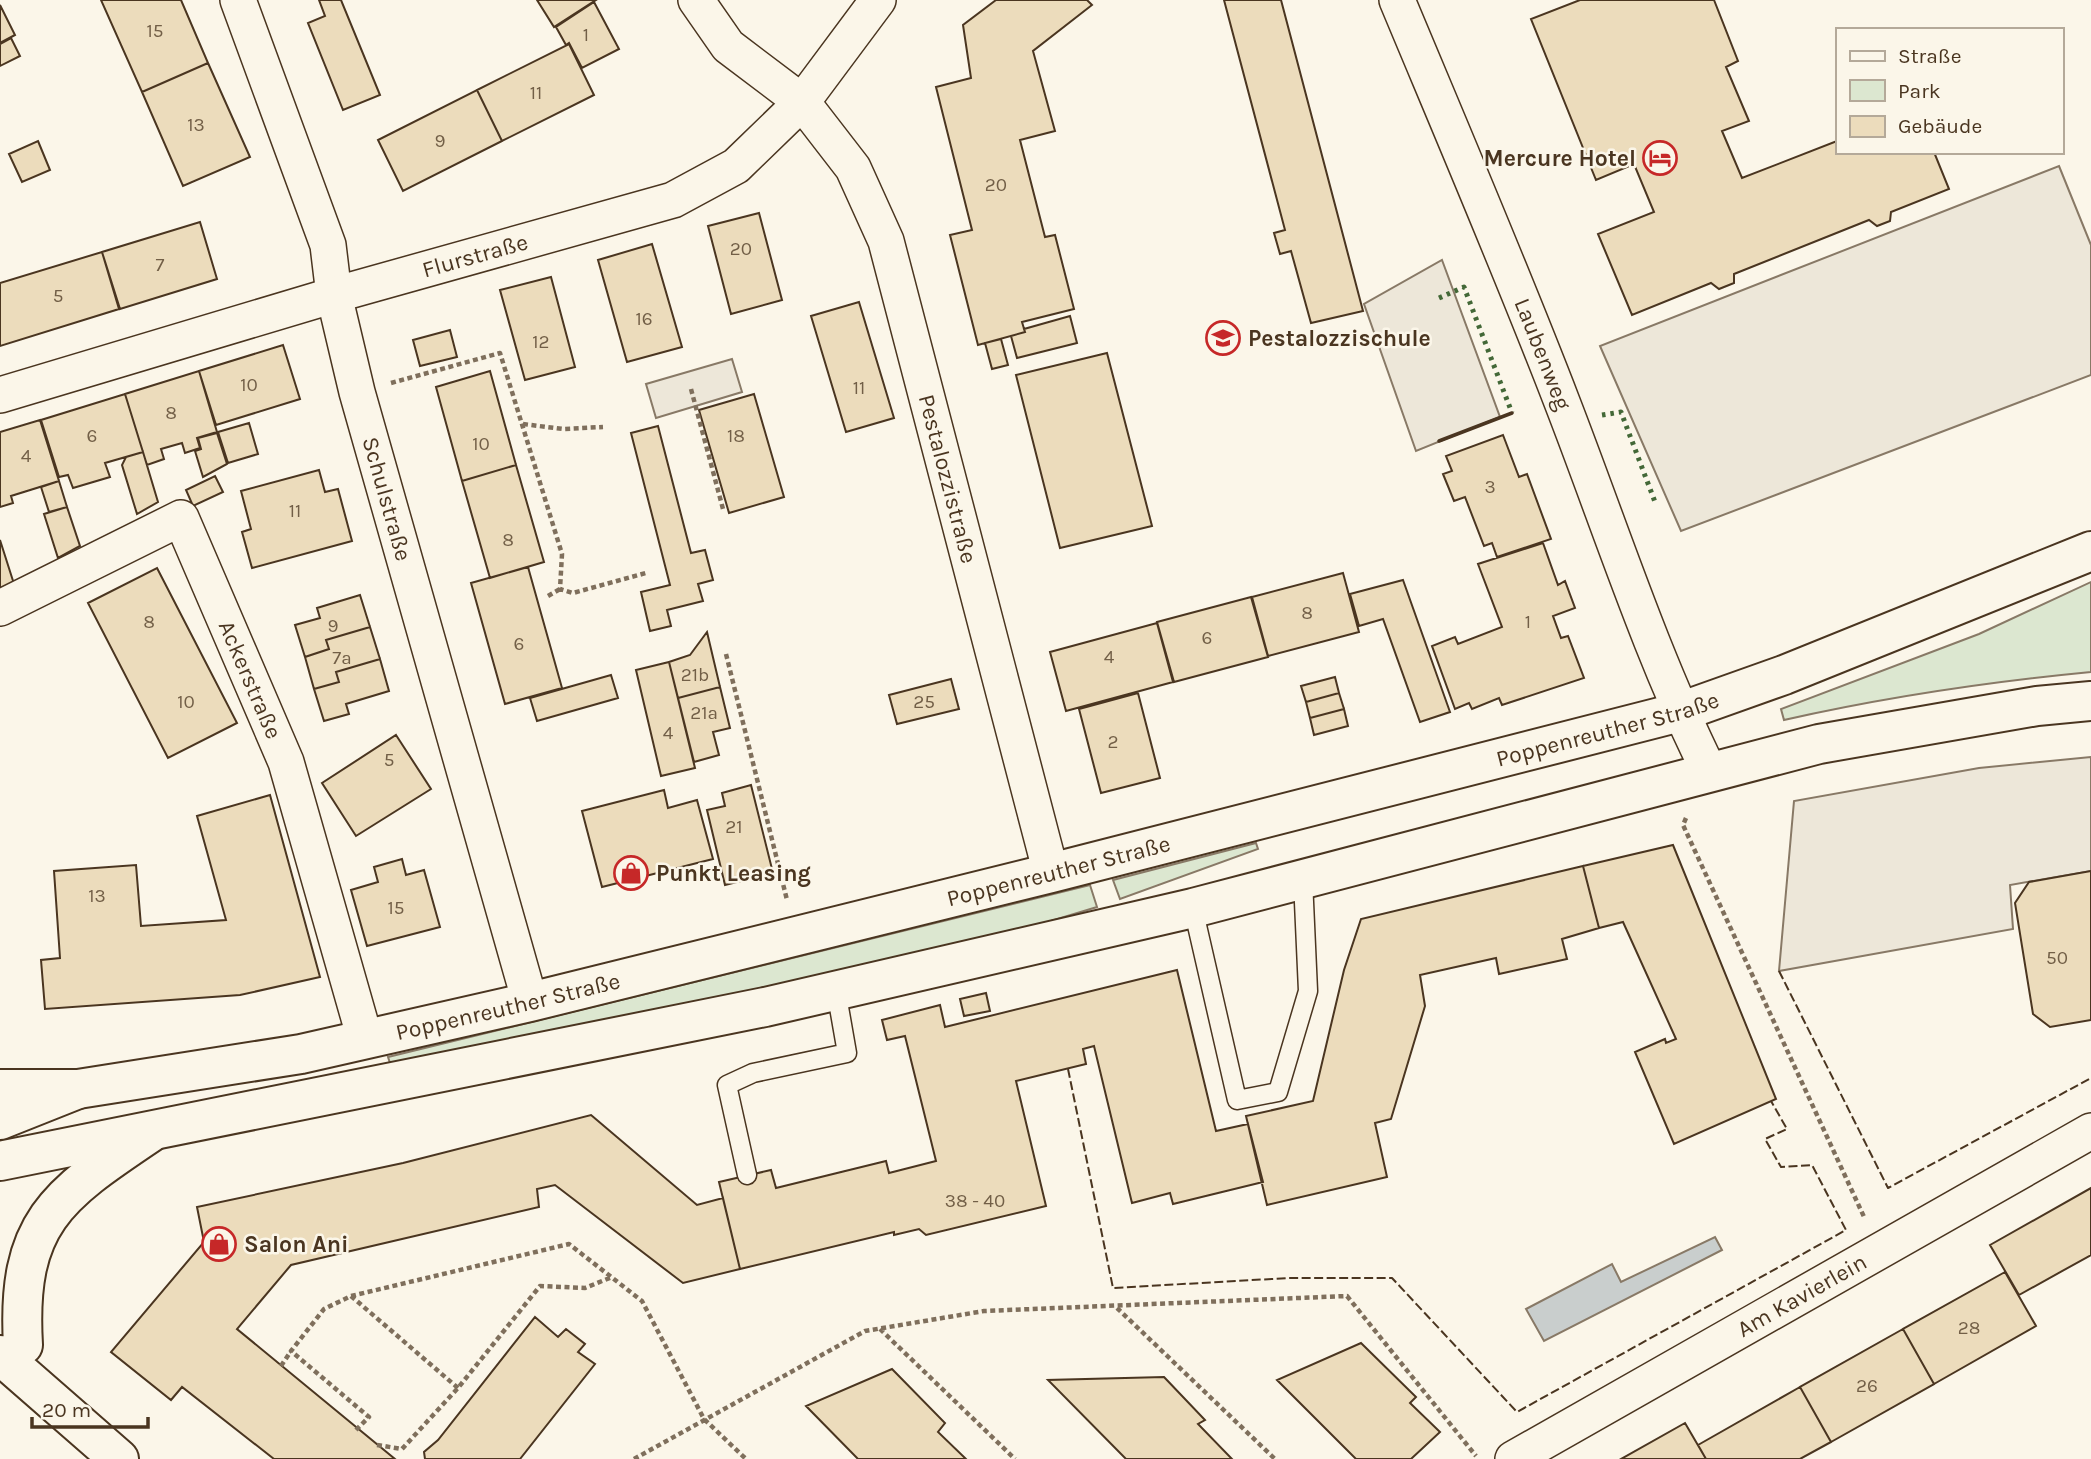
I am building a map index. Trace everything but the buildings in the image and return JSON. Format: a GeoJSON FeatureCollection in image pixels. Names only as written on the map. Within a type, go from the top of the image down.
{"type":"FeatureCollection","features":[{"type":"Feature","properties":{"kind":"main road","name":"Poppenreuther Straße"},"geometry":{"type":"LineString","coordinates":[[0,1089],[78,1089],[222,1069],[530,1002],[1051,873],[1680,712],[1797,670],[2091,551]]}},
{"type":"Feature","properties":{"kind":"main road"},"geometry":{"type":"LineString","coordinates":[[0,1161],[150,1133],[836,990],[1193,908],[1819,744],[2037,706],[2091,701]]}},
{"type":"Feature","properties":{"kind":"main road"},"geometry":{"type":"LineString","coordinates":[[0,1120],[78,1089]]}},
{"type":"Feature","properties":{"kind":"main road"},"geometry":{"type":"LineString","coordinates":[[12,1350],[23,1287],[41,1226],[64,1195],[150,1133]]}},
{"type":"Feature","properties":{"kind":"main road"},"geometry":{"type":"LineString","coordinates":[[0,1283],[12,1350],[42,1389],[119,1459]]}},
{"type":"Feature","properties":{"kind":"street","name":"Schulstraße"},"geometry":{"type":"LineString","coordinates":[[238,0],[328,245],[334,295],[357,392],[530,1002]]}},
{"type":"Feature","properties":{"kind":"street","name":"Pestalozzistraße"},"geometry":{"type":"LineString","coordinates":[[696,0],[728,46],[803,102],[853,168],[886,241],[1051,873]]}},
{"type":"Feature","properties":{"kind":"street","name":"Flurstraße"},"geometry":{"type":"LineString","coordinates":[[0,395],[334,295],[673,200],[736,166],[803,102],[878,0]]}},
{"type":"Feature","properties":{"kind":"street","name":"Laubenweg"},"geometry":{"type":"LineString","coordinates":[[1397,0],[1563,403],[1680,712],[1709,771]]}},
{"type":"Feature","properties":{"kind":"street","name":"Ackerstraße"},"geometry":{"type":"LineString","coordinates":[[0,608],[181,518],[286,762],[365,1039]]}},
{"type":"Feature","properties":{"kind":"street","name":"Am Kavierlein"},"geometry":{"type":"LineString","coordinates":[[1513,1459],[2091,1131]]}},
{"type":"Feature","properties":{"kind":"lane"},"geometry":{"type":"LineString","coordinates":[[1193,908],[1237,1100],[1278,1092],[1308,991],[1303,880]]}},
{"type":"Feature","properties":{"kind":"lane"},"geometry":{"type":"LineString","coordinates":[[747,1175],[727,1085],[752,1073],[847,1053],[836,990]]}},
{"type":"Feature","properties":{"kind":"path"},"geometry":{"type":"LineString","coordinates":[[357,392],[500,353],[562,554],[560,589]]}},
{"type":"Feature","properties":{"kind":"path"},"geometry":{"type":"LineString","coordinates":[[691,389],[723,509]]}},
{"type":"Feature","properties":{"kind":"path"},"geometry":{"type":"LineString","coordinates":[[522,424],[563,429],[603,427]]}},
{"type":"Feature","properties":{"kind":"path"},"geometry":{"type":"LineString","coordinates":[[548,596],[560,589],[573,593],[646,573]]}},
{"type":"Feature","properties":{"kind":"path"},"geometry":{"type":"LineString","coordinates":[[726,654],[795,935]]}},
{"type":"Feature","properties":{"kind":"path"},"geometry":{"type":"LineString","coordinates":[[1709,771],[1683,825],[1881,1252]]}},
{"type":"Feature","properties":{"kind":"path"},"geometry":{"type":"LineString","coordinates":[[281,1366],[324,1310],[351,1296],[569,1244],[642,1301],[704,1419],[746,1459]]}},
{"type":"Feature","properties":{"kind":"path"},"geometry":{"type":"LineString","coordinates":[[377,1445],[402,1449],[458,1388],[540,1286],[585,1288],[613,1277]]}},
{"type":"Feature","properties":{"kind":"path"},"geometry":{"type":"LineString","coordinates":[[351,1296],[458,1388]]}},
{"type":"Feature","properties":{"kind":"path"},"geometry":{"type":"LineString","coordinates":[[634,1459],[865,1331],[984,1311],[1117,1308],[1347,1296],[1479,1459]]}},
{"type":"Feature","properties":{"kind":"path"},"geometry":{"type":"LineString","coordinates":[[1117,1308],[1275,1459]]}},
{"type":"Feature","properties":{"kind":"path"},"geometry":{"type":"LineString","coordinates":[[879,1329],[1015,1459]]}},
{"type":"Feature","properties":{"kind":"path"},"geometry":{"type":"LineString","coordinates":[[291,1351],[369,1417],[356,1430]]}},
{"type":"Feature","properties":{"kind":"green space"},"geometry":{"type":"Polygon","coordinates":[[[2091,582],[2091,672],[1937,691],[1784,720],[1781,709],[1979,634],[2091,582]]]}},
{"type":"Feature","properties":{"kind":"green space"},"geometry":{"type":"Polygon","coordinates":[[[1256,843],[1258,849],[1120,899],[1113,880],[1256,843]]]}},
{"type":"Feature","properties":{"kind":"green space"},"geometry":{"type":"Polygon","coordinates":[[[1090,885],[1097,907],[1018,931],[646,1016],[391,1066],[388,1057],[1090,885]]]}},
{"type":"Feature","properties":{"kind":"shaded area"},"geometry":{"type":"Polygon","coordinates":[[[2059,166],[2091,245],[2091,375],[1681,531],[1600,346],[2059,166]]]}},
{"type":"Feature","properties":{"kind":"shaded area"},"geometry":{"type":"Polygon","coordinates":[[[1442,260],[1500,417],[1416,451],[1364,304],[1442,260]]]}},
{"type":"Feature","properties":{"kind":"shaded area"},"geometry":{"type":"Polygon","coordinates":[[[732,359],[742,392],[656,418],[646,384],[732,359]]]}},
{"type":"Feature","properties":{"kind":"shaded area"},"geometry":{"type":"Polygon","coordinates":[[[2091,757],[2091,871],[2010,885],[2013,929],[1779,971],[1794,801],[1979,768],[2091,757]]]}},
{"type":"Feature","properties":{"kind":"shaded area"},"geometry":{"type":"Polygon","coordinates":[[[1715,1237],[1722,1250],[1544,1341],[1526,1309],[1612,1264],[1621,1282],[1715,1237]]]}},
{"type":"Feature","properties":{"kind":"hedge"},"geometry":{"type":"LineString","coordinates":[[1439,298],[1464,287],[1512,413]]}},
{"type":"Feature","properties":{"kind":"hedge"},"geometry":{"type":"LineString","coordinates":[[1602,415],[1621,412],[1655,502]]}},
{"type":"Feature","properties":{"kind":"fence"},"geometry":{"type":"LineString","coordinates":[[1779,971],[1888,1188],[2091,1078]]}},
{"type":"Feature","properties":{"kind":"fence"},"geometry":{"type":"LineString","coordinates":[[1068,1069],[1113,1288],[1289,1278],[1392,1278],[1517,1412],[1846,1230],[1812,1165],[1781,1167],[1765,1139],[1787,1129],[1771,1101]]}},
{"type":"Feature","properties":{"kind":"wall"},"geometry":{"type":"LineString","coordinates":[[1439,441],[1512,413]]}},
{"type":"Feature","properties":{"kind":"place","name":"Mercure Hotel"},"geometry":{"type":"Point","coordinates":[1660,158]}},
{"type":"Feature","properties":{"kind":"place","name":"Pestalozzischule"},"geometry":{"type":"Point","coordinates":[1223,338]}},
{"type":"Feature","properties":{"kind":"place","name":"Punkt Leasing"},"geometry":{"type":"Point","coordinates":[631,873]}},
{"type":"Feature","properties":{"kind":"place","name":"Salon Ani"},"geometry":{"type":"Point","coordinates":[219,1244]}}]}
